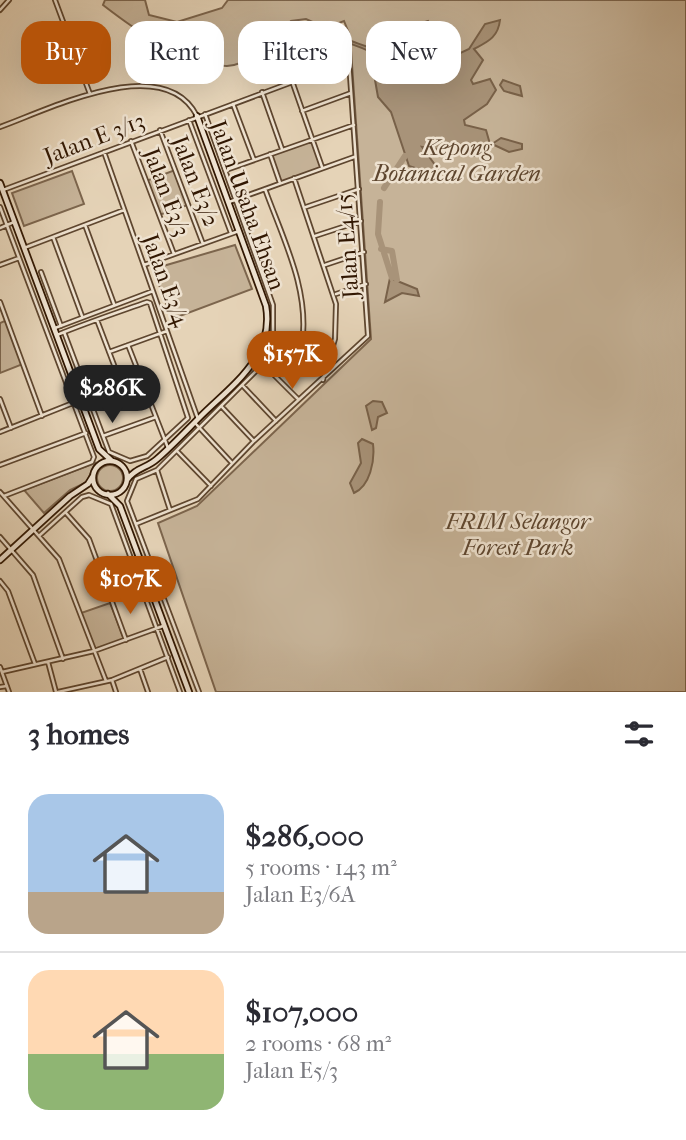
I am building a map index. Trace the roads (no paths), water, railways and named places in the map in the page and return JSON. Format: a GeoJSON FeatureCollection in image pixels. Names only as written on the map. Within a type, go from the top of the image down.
{"type":"FeatureCollection","features":[{"type":"Feature","properties":{"kind":"street"},"geometry":{"type":"LineString","coordinates":[[0,10],[9,0]]}},
{"type":"Feature","properties":{"kind":"street"},"geometry":{"type":"LineString","coordinates":[[55,0],[90,94]]}},
{"type":"Feature","properties":{"kind":"street","name":"Jalan E 3/13"},"geometry":{"type":"LineString","coordinates":[[3,191],[284,84]]}},
{"type":"Feature","properties":{"kind":"street"},"geometry":{"type":"LineString","coordinates":[[293,84],[323,168]]}},
{"type":"Feature","properties":{"kind":"street","name":"Jalan E4/15"},"geometry":{"type":"LineString","coordinates":[[136,524],[196,501],[254,441],[368,336],[350,84]]}},
{"type":"Feature","properties":{"kind":"street","name":"Jalan Usaha Ehsan"},"geometry":{"type":"LineString","coordinates":[[0,127],[90,94],[118,87],[166,88],[184,96],[197,116],[229,202],[266,306],[264,338],[252,366],[155,461],[139,467],[127,480]]}},
{"type":"Feature","properties":{"kind":"street"},"geometry":{"type":"LineString","coordinates":[[262,92],[282,150]]}},
{"type":"Feature","properties":{"kind":"street"},"geometry":{"type":"LineString","coordinates":[[302,111],[351,93]]}},
{"type":"Feature","properties":{"kind":"street"},"geometry":{"type":"LineString","coordinates":[[233,103],[254,160]]}},
{"type":"Feature","properties":{"kind":"street"},"geometry":{"type":"LineString","coordinates":[[199,692],[127,501],[136,479],[157,470],[222,408],[263,364],[273,338],[273,305],[205,113]]}},
{"type":"Feature","properties":{"kind":"street"},"geometry":{"type":"LineString","coordinates":[[189,120],[231,233]]}},
{"type":"Feature","properties":{"kind":"street"},"geometry":{"type":"LineString","coordinates":[[226,170],[354,125]]}},
{"type":"Feature","properties":{"kind":"street","name":"Jalan E3/2"},"geometry":{"type":"LineString","coordinates":[[160,130],[203,244]]}},
{"type":"Feature","properties":{"kind":"street","name":"Jalan E3/3"},"geometry":{"type":"LineString","coordinates":[[131,141],[174,254]]}},
{"type":"Feature","properties":{"kind":"street","name":"Jalan E3/4"},"geometry":{"type":"LineString","coordinates":[[104,152],[199,429],[232,463]]}},
{"type":"Feature","properties":{"kind":"street"},"geometry":{"type":"LineString","coordinates":[[270,154],[280,183]]}},
{"type":"Feature","properties":{"kind":"street"},"geometry":{"type":"LineString","coordinates":[[229,202],[354,157]]}},
{"type":"Feature","properties":{"kind":"street"},"geometry":{"type":"LineString","coordinates":[[294,178],[335,294],[337,322],[323,380]]}},
{"type":"Feature","properties":{"kind":"street"},"geometry":{"type":"LineString","coordinates":[[0,183],[99,449],[97,467],[82,489],[0,560]]}},
{"type":"Feature","properties":{"kind":"street"},"geometry":{"type":"LineString","coordinates":[[265,189],[303,295],[306,319],[302,344]]}},
{"type":"Feature","properties":{"kind":"street"},"geometry":{"type":"LineString","coordinates":[[305,207],[359,189]]}},
{"type":"Feature","properties":{"kind":"street"},"geometry":{"type":"LineString","coordinates":[[0,207],[94,459],[4,496]]}},
{"type":"Feature","properties":{"kind":"street"},"geometry":{"type":"LineString","coordinates":[[24,248],[124,210]]}},
{"type":"Feature","properties":{"kind":"street"},"geometry":{"type":"LineString","coordinates":[[315,236],[361,220]]}},
{"type":"Feature","properties":{"kind":"street"},"geometry":{"type":"LineString","coordinates":[[0,228],[15,222]]}},
{"type":"Feature","properties":{"kind":"street"},"geometry":{"type":"LineString","coordinates":[[85,225],[115,305]]}},
{"type":"Feature","properties":{"kind":"street"},"geometry":{"type":"LineString","coordinates":[[144,265],[239,231]]}},
{"type":"Feature","properties":{"kind":"street"},"geometry":{"type":"LineString","coordinates":[[53,237],[83,317]]}},
{"type":"Feature","properties":{"kind":"street"},"geometry":{"type":"LineString","coordinates":[[325,265],[364,252]]}},
{"type":"Feature","properties":{"kind":"street"},"geometry":{"type":"LineString","coordinates":[[0,265],[19,258]]}},
{"type":"Feature","properties":{"kind":"street"},"geometry":{"type":"LineString","coordinates":[[41,272],[61,326]]}},
{"type":"Feature","properties":{"kind":"street"},"geometry":{"type":"LineString","coordinates":[[335,294],[366,284]]}},
{"type":"Feature","properties":{"kind":"street"},"geometry":{"type":"LineString","coordinates":[[54,328],[153,291]]}},
{"type":"Feature","properties":{"kind":"street"},"geometry":{"type":"LineString","coordinates":[[0,302],[42,415]]}},
{"type":"Feature","properties":{"kind":"street"},"geometry":{"type":"LineString","coordinates":[[57,335],[64,332],[97,320],[150,303],[188,414],[147,456],[130,461],[109,452],[64,332]]}},
{"type":"Feature","properties":{"kind":"street"},"geometry":{"type":"LineString","coordinates":[[266,306],[273,305]]}},
{"type":"Feature","properties":{"kind":"street"},"geometry":{"type":"LineString","coordinates":[[97,320],[125,394]]}},
{"type":"Feature","properties":{"kind":"street"},"geometry":{"type":"LineString","coordinates":[[109,352],[167,331]]}},
{"type":"Feature","properties":{"kind":"street"},"geometry":{"type":"LineString","coordinates":[[273,338],[332,350]]}},
{"type":"Feature","properties":{"kind":"street"},"geometry":{"type":"LineString","coordinates":[[128,345],[168,448]]}},
{"type":"Feature","properties":{"kind":"street"},"geometry":{"type":"LineString","coordinates":[[263,364],[299,400]]}},
{"type":"Feature","properties":{"kind":"street"},"geometry":{"type":"LineString","coordinates":[[243,386],[276,421]]}},
{"type":"Feature","properties":{"kind":"street"},"geometry":{"type":"LineString","coordinates":[[92,406],[145,387]]}},
{"type":"Feature","properties":{"kind":"street"},"geometry":{"type":"LineString","coordinates":[[0,432],[88,397]]}},
{"type":"Feature","properties":{"kind":"street"},"geometry":{"type":"LineString","coordinates":[[0,399],[11,428]]}},
{"type":"Feature","properties":{"kind":"street"},"geometry":{"type":"LineString","coordinates":[[222,408],[254,441]]}},
{"type":"Feature","properties":{"kind":"street"},"geometry":{"type":"LineString","coordinates":[[103,436],[156,417]]}},
{"type":"Feature","properties":{"kind":"street"},"geometry":{"type":"LineString","coordinates":[[0,465],[86,433]]}},
{"type":"Feature","properties":{"kind":"street"},"geometry":{"type":"LineString","coordinates":[[99,449],[121,466],[139,467]]}},
{"type":"Feature","properties":{"kind":"street"},"geometry":{"type":"LineString","coordinates":[[177,451],[211,486]]}},
{"type":"Feature","properties":{"kind":"street"},"geometry":{"type":"LineString","coordinates":[[97,467],[112,461]]}},
{"type":"Feature","properties":{"kind":"street"},"geometry":{"type":"LineString","coordinates":[[120,506],[121,490],[127,480],[121,466]]}},
{"type":"Feature","properties":{"kind":"street"},"geometry":{"type":"LineString","coordinates":[[157,470],[170,511]]}},
{"type":"Feature","properties":{"kind":"street"},"geometry":{"type":"LineString","coordinates":[[93,476],[97,489]]}},
{"type":"Feature","properties":{"kind":"street"},"geometry":{"type":"LineString","coordinates":[[82,489],[97,489],[108,494],[120,506],[189,692]]}},
{"type":"Feature","properties":{"kind":"street"},"geometry":{"type":"LineString","coordinates":[[108,494],[121,490]]}},
{"type":"Feature","properties":{"kind":"street"},"geometry":{"type":"LineString","coordinates":[[0,492],[59,559],[106,681]]}},
{"type":"Feature","properties":{"kind":"street"},"geometry":{"type":"LineString","coordinates":[[40,535],[82,497],[89,495],[111,504],[180,692]]}},
{"type":"Feature","properties":{"kind":"street"},"geometry":{"type":"LineString","coordinates":[[66,513],[89,539],[126,640]]}},
{"type":"Feature","properties":{"kind":"street"},"geometry":{"type":"LineString","coordinates":[[0,537],[33,575],[63,659]]}},
{"type":"Feature","properties":{"kind":"street"},"geometry":{"type":"LineString","coordinates":[[144,566],[150,564]]}},
{"type":"Feature","properties":{"kind":"street"},"geometry":{"type":"LineString","coordinates":[[0,581],[8,591],[34,664]]}},
{"type":"Feature","properties":{"kind":"street"},"geometry":{"type":"LineString","coordinates":[[2,672],[94,651],[165,626]]}},
{"type":"Feature","properties":{"kind":"street"},"geometry":{"type":"LineString","coordinates":[[48,662],[57,692],[112,680],[168,657]]}},
{"type":"Feature","properties":{"kind":"street"},"geometry":{"type":"LineString","coordinates":[[0,667],[9,692]]}},
{"type":"Feature","properties":{"kind":"street"},"geometry":{"type":"LineString","coordinates":[[140,669],[148,692]]}},
{"type":"Feature","properties":{"kind":"street"},"geometry":{"type":"LineString","coordinates":[[185,681],[193,677]]}},
{"type":"Feature","properties":{"kind":"street"},"geometry":{"type":"LineString","coordinates":[[112,680],[116,692]]}},
{"type":"Feature","properties":{"kind":"street"},"geometry":{"type":"LineString","coordinates":[[0,687],[7,686]]}},
{"type":"Feature","properties":{"kind":"waterway"},"geometry":{"type":"LineString","coordinates":[[384,188],[405,156]]}},
{"type":"Feature","properties":{"kind":"waterway"},"geometry":{"type":"LineString","coordinates":[[380,202],[378,234],[392,278]]}},
{"type":"Feature","properties":{"kind":"waterway"},"geometry":{"type":"LineString","coordinates":[[381,249],[392,251],[397,280]]}},
{"type":"Feature","properties":{"kind":"park label","name":"Kepong Botanical Garden"},"geometry":{"type":"Point","coordinates":[457,160]}},
{"type":"Feature","properties":{"kind":"park label","name":"FRIM Selangor Forest Park"},"geometry":{"type":"Point","coordinates":[518,534]}}]}
